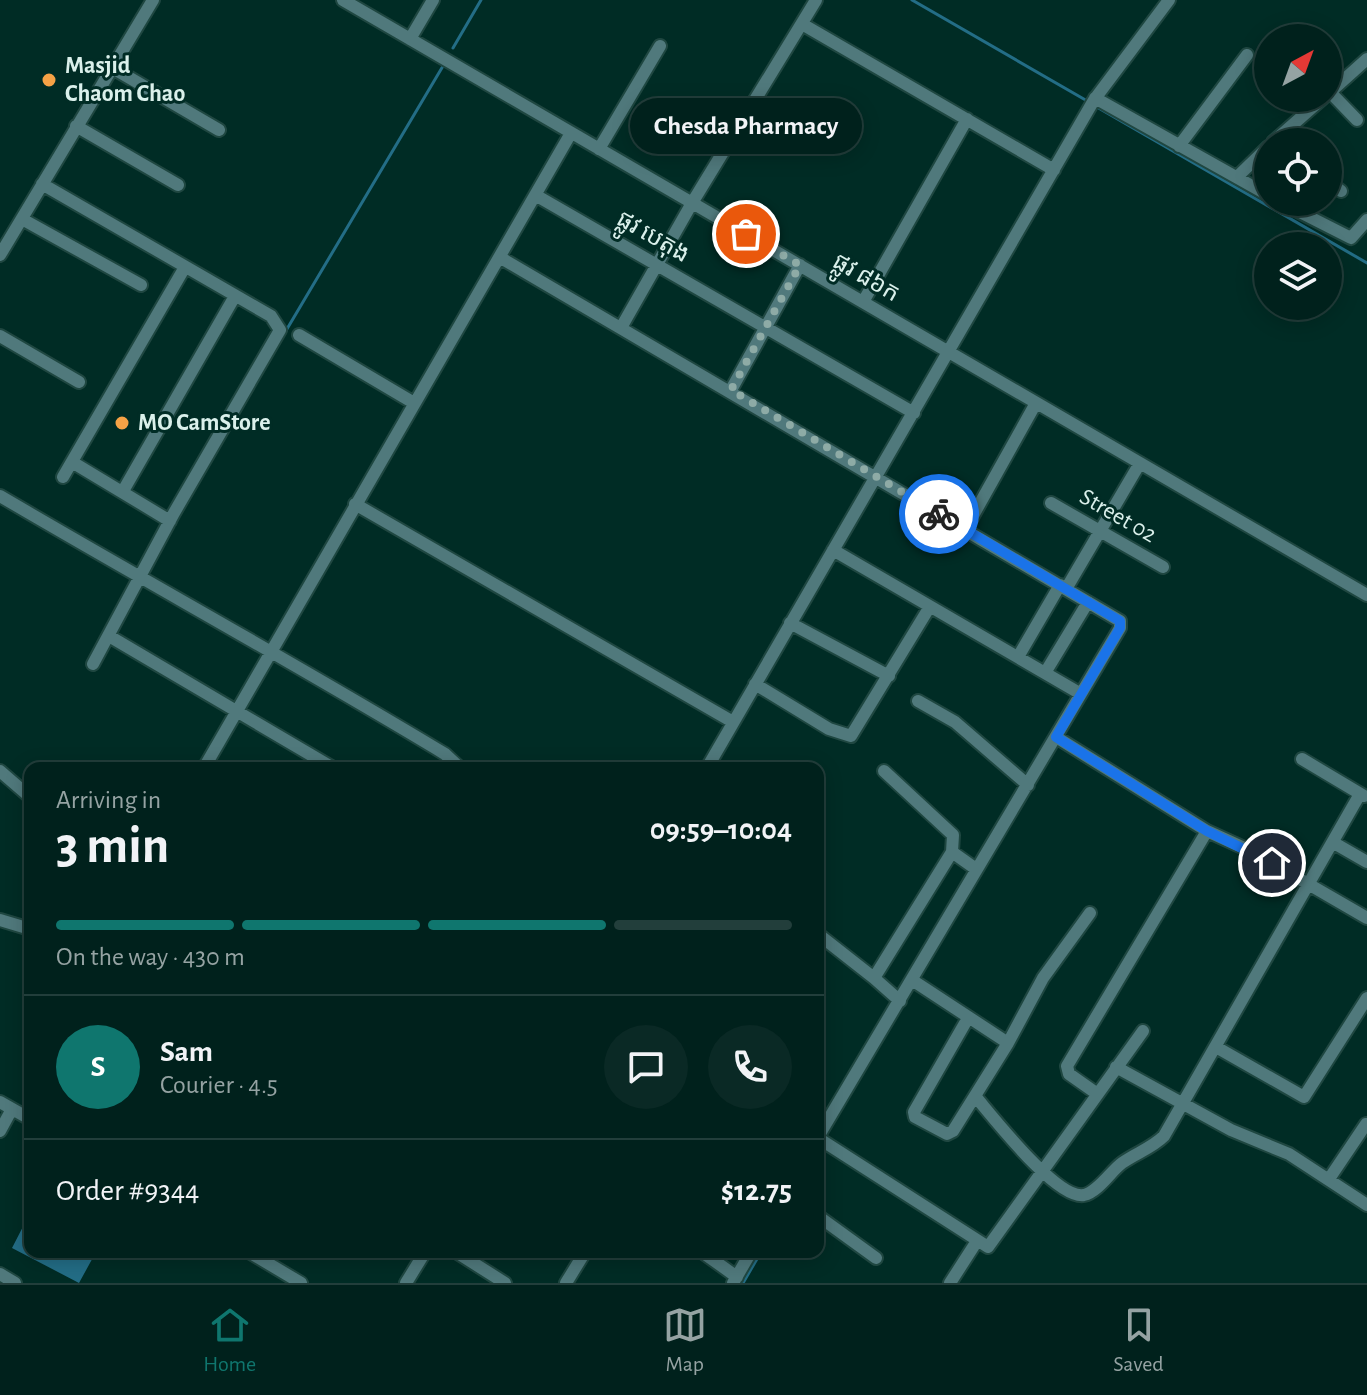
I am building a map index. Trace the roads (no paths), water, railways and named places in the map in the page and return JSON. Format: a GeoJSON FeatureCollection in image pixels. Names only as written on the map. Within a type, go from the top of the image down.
{"type":"FeatureCollection","features":[{"type":"Feature","properties":{"kind":"street"},"geometry":{"type":"LineString","coordinates":[[0,255],[153,0]]}},
{"type":"Feature","properties":{"kind":"street"},"geometry":{"type":"LineString","coordinates":[[410,39],[433,0]]}},
{"type":"Feature","properties":{"kind":"street"},"geometry":{"type":"LineString","coordinates":[[622,326],[692,203],[816,0]]}},
{"type":"Feature","properties":{"kind":"street"},"geometry":{"type":"LineString","coordinates":[[710,762],[1093,102],[1169,0]]}},
{"type":"Feature","properties":{"kind":"street","name":"ផ្លូវ ៨៦ក"},"geometry":{"type":"LineString","coordinates":[[349,2],[1367,595]]}},
{"type":"Feature","properties":{"kind":"street"},"geometry":{"type":"LineString","coordinates":[[802,24],[1054,170]]}},
{"type":"Feature","properties":{"kind":"street"},"geometry":{"type":"LineString","coordinates":[[599,149],[660,46]]}},
{"type":"Feature","properties":{"kind":"street"},"geometry":{"type":"LineString","coordinates":[[1179,146],[1247,55]]}},
{"type":"Feature","properties":{"kind":"street"},"geometry":{"type":"LineString","coordinates":[[1342,80],[1367,59]]}},
{"type":"Feature","properties":{"kind":"street"},"geometry":{"type":"LineString","coordinates":[[111,67],[219,130]]}},
{"type":"Feature","properties":{"kind":"street"},"geometry":{"type":"LineString","coordinates":[[1093,102],[1254,187]]}},
{"type":"Feature","properties":{"kind":"street"},"geometry":{"type":"LineString","coordinates":[[1342,106],[1357,120]]}},
{"type":"Feature","properties":{"kind":"street"},"geometry":{"type":"LineString","coordinates":[[1288,128],[1306,112]]}},
{"type":"Feature","properties":{"kind":"street"},"geometry":{"type":"LineString","coordinates":[[863,302],[967,119]]}},
{"type":"Feature","properties":{"kind":"street"},"geometry":{"type":"LineString","coordinates":[[76,126],[178,185]]}},
{"type":"Feature","properties":{"kind":"street"},"geometry":{"type":"LineString","coordinates":[[208,762],[571,133]]}},
{"type":"Feature","properties":{"kind":"street"},"geometry":{"type":"LineString","coordinates":[[1237,177],[1254,161]]}},
{"type":"Feature","properties":{"kind":"street"},"geometry":{"type":"LineString","coordinates":[[42,184],[271,316],[279,326],[279,336],[170,521],[93,664]]}},
{"type":"Feature","properties":{"kind":"street","name":"ផ្លូវ បេតុង"},"geometry":{"type":"LineString","coordinates":[[537,196],[914,413]]}},
{"type":"Feature","properties":{"kind":"street"},"geometry":{"type":"LineString","coordinates":[[1316,216],[1351,238],[1367,220]]}},
{"type":"Feature","properties":{"kind":"street"},"geometry":{"type":"LineString","coordinates":[[22,219],[141,285]]}},
{"type":"Feature","properties":{"kind":"street"},"geometry":{"type":"LineString","coordinates":[[501,258],[622,326],[1120,621],[1120,628],[824,1128]]}},
{"type":"Feature","properties":{"kind":"street"},"geometry":{"type":"LineString","coordinates":[[731,390],[800,265]]}},
{"type":"Feature","properties":{"kind":"street"},"geometry":{"type":"LineString","coordinates":[[63,477],[185,267]]}},
{"type":"Feature","properties":{"kind":"street"},"geometry":{"type":"LineString","coordinates":[[123,491],[235,296]]}},
{"type":"Feature","properties":{"kind":"street"},"geometry":{"type":"LineString","coordinates":[[299,335],[414,403]]}},
{"type":"Feature","properties":{"kind":"street"},"geometry":{"type":"LineString","coordinates":[[0,336],[79,382]]}},
{"type":"Feature","properties":{"kind":"street"},"geometry":{"type":"LineString","coordinates":[[965,530],[1036,403]]}},
{"type":"Feature","properties":{"kind":"street"},"geometry":{"type":"LineString","coordinates":[[72,462],[170,521]]}},
{"type":"Feature","properties":{"kind":"street"},"geometry":{"type":"LineString","coordinates":[[1018,657],[1140,463]]}},
{"type":"Feature","properties":{"kind":"street"},"geometry":{"type":"LineString","coordinates":[[0,496],[140,579],[274,651],[454,762]]}},
{"type":"Feature","properties":{"kind":"street","name":"Street 02"},"geometry":{"type":"LineString","coordinates":[[1051,503],[1163,567]]}},
{"type":"Feature","properties":{"kind":"street"},"geometry":{"type":"LineString","coordinates":[[355,504],[733,722]]}},
{"type":"Feature","properties":{"kind":"street"},"geometry":{"type":"LineString","coordinates":[[833,550],[1081,694]]}},
{"type":"Feature","properties":{"kind":"street"},"geometry":{"type":"LineString","coordinates":[[1045,673],[1088,602]]}},
{"type":"Feature","properties":{"kind":"street"},"geometry":{"type":"LineString","coordinates":[[755,684],[844,737],[856,732],[929,608]]}},
{"type":"Feature","properties":{"kind":"street"},"geometry":{"type":"LineString","coordinates":[[790,623],[889,676]]}},
{"type":"Feature","properties":{"kind":"street"},"geometry":{"type":"LineString","coordinates":[[109,636],[323,762]]}},
{"type":"Feature","properties":{"kind":"street"},"geometry":{"type":"LineString","coordinates":[[918,701],[955,722],[1028,785]]}},
{"type":"Feature","properties":{"kind":"street"},"geometry":{"type":"LineString","coordinates":[[1056,737],[1207,831],[1253,852],[1367,918]]}},
{"type":"Feature","properties":{"kind":"street"},"geometry":{"type":"LineString","coordinates":[[975,1096],[1040,1171],[1078,1194],[1088,1194],[1121,1163],[1164,1136],[1364,796],[1302,759]]}},
{"type":"Feature","properties":{"kind":"street"},"geometry":{"type":"LineString","coordinates":[[0,771],[24,792]]}},
{"type":"Feature","properties":{"kind":"street"},"geometry":{"type":"LineString","coordinates":[[874,978],[952,852],[953,835],[884,771]]}},
{"type":"Feature","properties":{"kind":"street"},"geometry":{"type":"LineString","coordinates":[[1096,1093],[1069,1074],[1067,1066],[1207,831]]}},
{"type":"Feature","properties":{"kind":"street"},"geometry":{"type":"LineString","coordinates":[[1334,843],[1367,862]]}},
{"type":"Feature","properties":{"kind":"street"},"geometry":{"type":"LineString","coordinates":[[952,852],[976,869]]}},
{"type":"Feature","properties":{"kind":"street"},"geometry":{"type":"LineString","coordinates":[[968,1018],[914,1112],[915,1117],[947,1134],[953,1131],[1008,1043],[1043,978],[1090,913]]}},
{"type":"Feature","properties":{"kind":"street"},"geometry":{"type":"LineString","coordinates":[[0,920],[24,927]]}},
{"type":"Feature","properties":{"kind":"street"},"geometry":{"type":"LineString","coordinates":[[824,939],[900,1001]]}},
{"type":"Feature","properties":{"kind":"street"},"geometry":{"type":"LineString","coordinates":[[912,980],[1008,1043]]}},
{"type":"Feature","properties":{"kind":"street"},"geometry":{"type":"LineString","coordinates":[[1216,1047],[1304,1097],[1367,998]]}},
{"type":"Feature","properties":{"kind":"street"},"geometry":{"type":"LineString","coordinates":[[824,1142],[988,1247],[1143,1031]]}},
{"type":"Feature","properties":{"kind":"street"},"geometry":{"type":"LineString","coordinates":[[1116,1067],[1181,1105],[1289,1154],[1367,1205]]}},
{"type":"Feature","properties":{"kind":"street"},"geometry":{"type":"LineString","coordinates":[[0,1102],[24,1116]]}},
{"type":"Feature","properties":{"kind":"street"},"geometry":{"type":"LineString","coordinates":[[0,1131],[12,1109]]}},
{"type":"Feature","properties":{"kind":"street"},"geometry":{"type":"LineString","coordinates":[[1329,1179],[1366,1124]]}},
{"type":"Feature","properties":{"kind":"street"},"geometry":{"type":"LineString","coordinates":[[824,1220],[876,1258]]}},
{"type":"Feature","properties":{"kind":"street"},"geometry":{"type":"LineString","coordinates":[[950,1283],[977,1241]]}},
{"type":"Feature","properties":{"kind":"street"},"geometry":{"type":"LineString","coordinates":[[259,1258],[301,1283]]}},
{"type":"Feature","properties":{"kind":"street"},"geometry":{"type":"LineString","coordinates":[[406,1283],[421,1258]]}},
{"type":"Feature","properties":{"kind":"street"},"geometry":{"type":"LineString","coordinates":[[465,1258],[505,1283]]}},
{"type":"Feature","properties":{"kind":"street"},"geometry":{"type":"LineString","coordinates":[[566,1283],[581,1258]]}},
{"type":"Feature","properties":{"kind":"street"},"geometry":{"type":"LineString","coordinates":[[709,1258],[735,1280],[748,1258]]}},
{"type":"Feature","properties":{"kind":"street"},"geometry":{"type":"LineString","coordinates":[[0,1274],[15,1283]]}},
{"type":"Feature","properties":{"kind":"water"},"geometry":{"type":"Polygon","coordinates":[[[24,1225],[24,1254],[12,1248],[24,1225]]]}},
{"type":"Feature","properties":{"kind":"water"},"geometry":{"type":"Polygon","coordinates":[[[31,1258],[93,1258],[79,1283],[31,1258]]]}},
{"type":"Feature","properties":{"kind":"waterway"},"geometry":{"type":"LineString","coordinates":[[453,48],[481,0]]}},
{"type":"Feature","properties":{"kind":"waterway"},"geometry":{"type":"LineString","coordinates":[[912,0],[1089,102]]}},
{"type":"Feature","properties":{"kind":"waterway"},"geometry":{"type":"LineString","coordinates":[[284,334],[443,66]]}},
{"type":"Feature","properties":{"kind":"waterway"},"geometry":{"type":"LineString","coordinates":[[1095,106],[1367,263]]}},
{"type":"Feature","properties":{"kind":"waterway"},"geometry":{"type":"LineString","coordinates":[[743,1283],[758,1258]]}},
{"type":"Feature","properties":{"kind":"place","name":"Masjid Chaom Chao"},"geometry":{"type":"Point","coordinates":[49,80]}},
{"type":"Feature","properties":{"kind":"place","name":"Chesda Pharmacy"},"geometry":{"type":"Point","coordinates":[746,234]}},
{"type":"Feature","properties":{"kind":"place","name":"MO CamStore"},"geometry":{"type":"Point","coordinates":[122,423]}}]}
